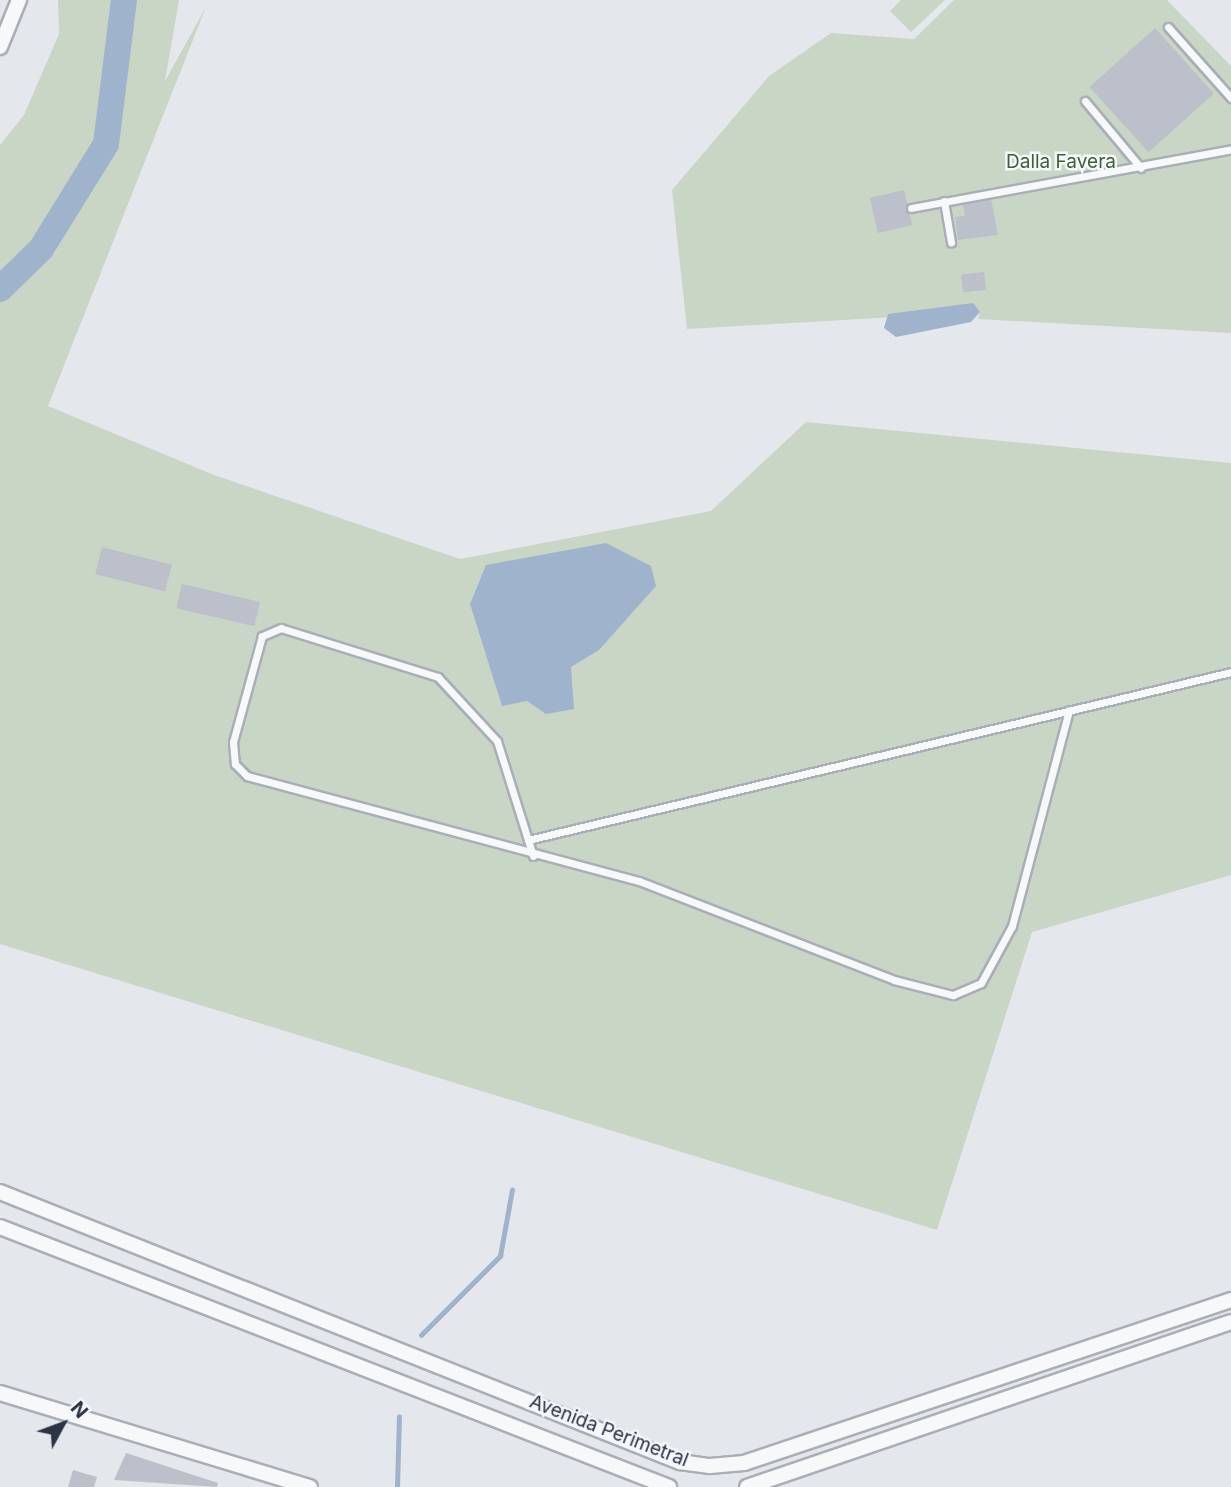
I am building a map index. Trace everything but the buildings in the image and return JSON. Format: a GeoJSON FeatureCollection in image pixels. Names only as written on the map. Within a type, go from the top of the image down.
{"type":"FeatureCollection","features":[{"type":"Feature","properties":{"kind":"street"},"geometry":{"type":"LineString","coordinates":[[0,47],[19,0]]}},
{"type":"Feature","properties":{"kind":"street","name":"Avenida Perimetral"},"geometry":{"type":"LineString","coordinates":[[0,1192],[680,1462],[710,1466],[744,1463],[1231,1300]]}},
{"type":"Feature","properties":{"kind":"street","name":"Avenida Perimetral"},"geometry":{"type":"LineString","coordinates":[[0,1227],[669,1487]]}},
{"type":"Feature","properties":{"kind":"street"},"geometry":{"type":"LineString","coordinates":[[747,1487],[1231,1322]]}},
{"type":"Feature","properties":{"kind":"street"},"geometry":{"type":"LineString","coordinates":[[0,1392],[310,1487]]}},
{"type":"Feature","properties":{"kind":"lane"},"geometry":{"type":"LineString","coordinates":[[1168,27],[1231,98]]}},
{"type":"Feature","properties":{"kind":"lane"},"geometry":{"type":"LineString","coordinates":[[1085,102],[1141,168]]}},
{"type":"Feature","properties":{"kind":"lane"},"geometry":{"type":"LineString","coordinates":[[911,208],[1141,168],[1231,149]]}},
{"type":"Feature","properties":{"kind":"lane"},"geometry":{"type":"LineString","coordinates":[[944,201],[951,242]]}},
{"type":"Feature","properties":{"kind":"lane"},"geometry":{"type":"LineString","coordinates":[[533,856],[497,741],[438,677],[281,628],[262,636],[233,742],[235,764],[247,776],[533,856],[639,881],[894,980],[953,995],[981,983],[1013,926],[1069,710]]}},
{"type":"Feature","properties":{"kind":"lane"},"geometry":{"type":"LineString","coordinates":[[528,840],[1231,671]]}},
{"type":"Feature","properties":{"kind":"green space"},"geometry":{"type":"Polygon","coordinates":[[[58,0],[179,0],[165,81],[206,7],[48,406],[214,475],[460,559],[711,511],[806,422],[1231,463],[1231,875],[1032,932],[937,1230],[0,944],[0,145],[24,115],[59,34],[58,0]]]}},
{"type":"Feature","properties":{"kind":"green space"},"geometry":{"type":"Polygon","coordinates":[[[901,0],[945,0],[911,32],[890,11],[901,0]]]}},
{"type":"Feature","properties":{"kind":"green space","name":"Dalla Favera"},"geometry":{"type":"Polygon","coordinates":[[[954,0],[1167,0],[1231,66],[1231,333],[978,319],[980,312],[687,329],[672,190],[769,76],[831,33],[914,39],[954,0]]]}},
{"type":"Feature","properties":{"kind":"water"},"geometry":{"type":"Polygon","coordinates":[[[973,303],[980,312],[971,322],[896,337],[884,328],[888,314],[973,303]]]}},
{"type":"Feature","properties":{"kind":"water"},"geometry":{"type":"Polygon","coordinates":[[[606,543],[651,566],[656,586],[599,650],[571,667],[574,709],[546,714],[527,701],[502,706],[470,604],[486,565],[606,543]]]}},
{"type":"Feature","properties":{"kind":"waterway"},"geometry":{"type":"LineString","coordinates":[[0,289],[41,249],[106,144],[124,0]]}},
{"type":"Feature","properties":{"kind":"waterway"},"geometry":{"type":"LineString","coordinates":[[421,1335],[500,1256],[512,1190]]}},
{"type":"Feature","properties":{"kind":"waterway"},"geometry":{"type":"LineString","coordinates":[[397,1487],[399,1417]]}}]}
